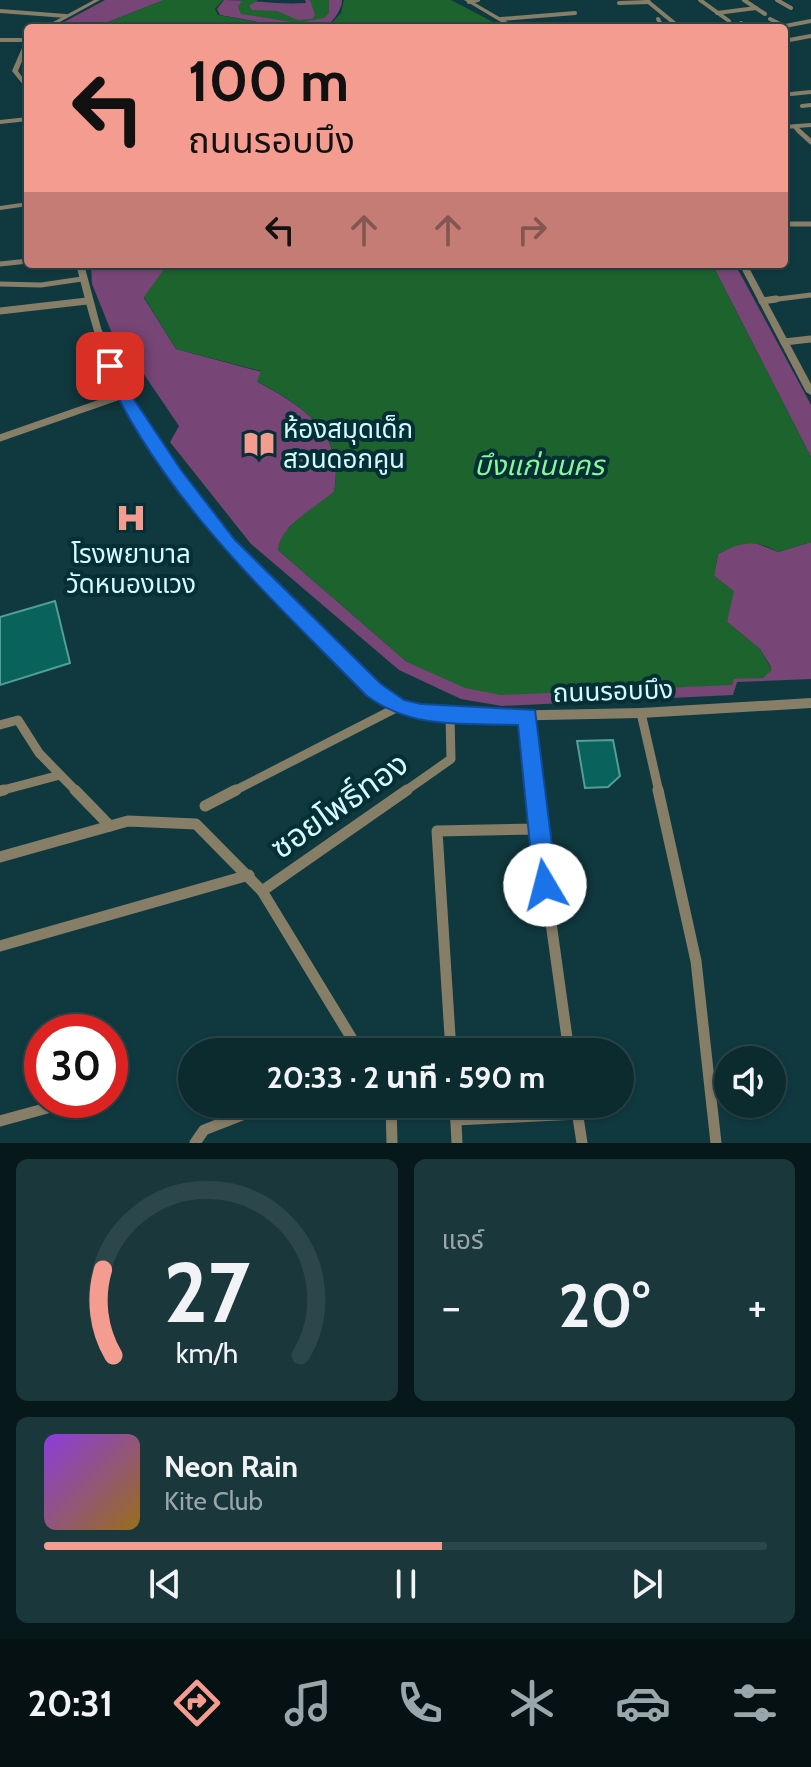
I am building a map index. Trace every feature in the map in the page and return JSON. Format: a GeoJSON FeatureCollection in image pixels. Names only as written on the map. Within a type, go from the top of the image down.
{"type":"FeatureCollection","features":[{"type":"Feature","properties":{"kind":"street"},"geometry":{"type":"LineString","coordinates":[[467,1],[478,0]]}},
{"type":"Feature","properties":{"kind":"street"},"geometry":{"type":"LineString","coordinates":[[700,0],[729,21]]}},
{"type":"Feature","properties":{"kind":"street"},"geometry":{"type":"LineString","coordinates":[[744,0],[776,24]]}},
{"type":"Feature","properties":{"kind":"street"},"geometry":{"type":"LineString","coordinates":[[777,0],[791,8]]}},
{"type":"Feature","properties":{"kind":"street"},"geometry":{"type":"LineString","coordinates":[[52,24],[94,1]]}},
{"type":"Feature","properties":{"kind":"street"},"geometry":{"type":"LineString","coordinates":[[467,1],[509,24]]}},
{"type":"Feature","properties":{"kind":"street"},"geometry":{"type":"LineString","coordinates":[[619,3],[648,1],[675,24]]}},
{"type":"Feature","properties":{"kind":"street"},"geometry":{"type":"LineString","coordinates":[[717,13],[756,8]]}},
{"type":"Feature","properties":{"kind":"street"},"geometry":{"type":"LineString","coordinates":[[0,11],[66,16]]}},
{"type":"Feature","properties":{"kind":"street"},"geometry":{"type":"LineString","coordinates":[[501,19],[575,13]]}},
{"type":"Feature","properties":{"kind":"street"},"geometry":{"type":"LineString","coordinates":[[658,19],[661,24]]}},
{"type":"Feature","properties":{"kind":"street"},"geometry":{"type":"LineString","coordinates":[[788,26],[811,21]]}},
{"type":"Feature","properties":{"kind":"street"},"geometry":{"type":"LineString","coordinates":[[788,32],[799,38]]}},
{"type":"Feature","properties":{"kind":"street"},"geometry":{"type":"LineString","coordinates":[[788,40],[811,36]]}},
{"type":"Feature","properties":{"kind":"street"},"geometry":{"type":"LineString","coordinates":[[0,40],[24,40]]}},
{"type":"Feature","properties":{"kind":"street"},"geometry":{"type":"LineString","coordinates":[[15,71],[24,50]]}},
{"type":"Feature","properties":{"kind":"street"},"geometry":{"type":"LineString","coordinates":[[0,73],[15,71]]}},
{"type":"Feature","properties":{"kind":"street"},"geometry":{"type":"LineString","coordinates":[[15,71],[24,83]]}},
{"type":"Feature","properties":{"kind":"street"},"geometry":{"type":"LineString","coordinates":[[791,94],[811,92]]}},
{"type":"Feature","properties":{"kind":"street"},"geometry":{"type":"LineString","coordinates":[[802,106],[811,105]]}},
{"type":"Feature","properties":{"kind":"street"},"geometry":{"type":"LineString","coordinates":[[0,122],[24,119]]}},
{"type":"Feature","properties":{"kind":"street"},"geometry":{"type":"LineString","coordinates":[[788,127],[811,125]]}},
{"type":"Feature","properties":{"kind":"street"},"geometry":{"type":"LineString","coordinates":[[795,127],[811,142]]}},
{"type":"Feature","properties":{"kind":"street"},"geometry":{"type":"LineString","coordinates":[[0,208],[24,205]]}},
{"type":"Feature","properties":{"kind":"street"},"geometry":{"type":"LineString","coordinates":[[788,224],[811,224]]}},
{"type":"Feature","properties":{"kind":"street"},"geometry":{"type":"LineString","coordinates":[[0,264],[24,261]]}},
{"type":"Feature","properties":{"kind":"street","name":"ถนนรอบบึง"},"geometry":{"type":"LineString","coordinates":[[81,268],[97,337],[123,395],[175,474],[229,545],[374,690],[398,707],[450,717],[528,717],[811,703]]}},
{"type":"Feature","properties":{"kind":"street"},"geometry":{"type":"LineString","coordinates":[[745,268],[784,342],[806,374],[811,392]]}},
{"type":"Feature","properties":{"kind":"street"},"geometry":{"type":"LineString","coordinates":[[0,284],[41,285],[82,279]]}},
{"type":"Feature","properties":{"kind":"street"},"geometry":{"type":"LineString","coordinates":[[762,301],[811,295]]}},
{"type":"Feature","properties":{"kind":"street"},"geometry":{"type":"LineString","coordinates":[[0,311],[87,301]]}},
{"type":"Feature","properties":{"kind":"street"},"geometry":{"type":"LineString","coordinates":[[784,342],[811,339]]}},
{"type":"Feature","properties":{"kind":"street"},"geometry":{"type":"LineString","coordinates":[[0,437],[123,395]]}},
{"type":"Feature","properties":{"kind":"street"},"geometry":{"type":"LineString","coordinates":[[205,806],[398,707]]}},
{"type":"Feature","properties":{"kind":"street"},"geometry":{"type":"LineString","coordinates":[[641,713],[696,961],[716,1143]]}},
{"type":"Feature","properties":{"kind":"street","name":"ซอยโพธิ์ทอง"},"geometry":{"type":"LineString","coordinates":[[262,891],[451,759],[450,717]]}},
{"type":"Feature","properties":{"kind":"street"},"geometry":{"type":"LineString","coordinates":[[528,717],[538,829],[567,1038]]}},
{"type":"Feature","properties":{"kind":"street"},"geometry":{"type":"LineString","coordinates":[[0,725],[18,720],[39,753],[110,826]]}},
{"type":"Feature","properties":{"kind":"street"},"geometry":{"type":"LineString","coordinates":[[0,791],[60,775]]}},
{"type":"Feature","properties":{"kind":"street","name":"ซอยโพธิ์ทอง"},"geometry":{"type":"LineString","coordinates":[[0,857],[128,821],[196,824],[262,891],[351,1038]]}},
{"type":"Feature","properties":{"kind":"street"},"geometry":{"type":"LineString","coordinates":[[450,1038],[437,831],[538,829]]}},
{"type":"Feature","properties":{"kind":"street"},"geometry":{"type":"LineString","coordinates":[[0,946],[249,875]]}},
{"type":"Feature","properties":{"kind":"street"},"geometry":{"type":"LineString","coordinates":[[0,1121],[24,1114]]}},
{"type":"Feature","properties":{"kind":"street"},"geometry":{"type":"LineString","coordinates":[[195,1143],[204,1130],[234,1118]]}},
{"type":"Feature","properties":{"kind":"street"},"geometry":{"type":"LineString","coordinates":[[391,1118],[392,1143]]}},
{"type":"Feature","properties":{"kind":"street"},"geometry":{"type":"LineString","coordinates":[[457,1143],[456,1120],[478,1118]]}},
{"type":"Feature","properties":{"kind":"street"},"geometry":{"type":"LineString","coordinates":[[578,1118],[582,1143]]}},
{"type":"Feature","properties":{"kind":"shaded area"},"geometry":{"type":"Polygon","coordinates":[[[105,0],[164,0],[103,24],[60,24],[105,0]]]}},
{"type":"Feature","properties":{"kind":"shaded area"},"geometry":{"type":"Polygon","coordinates":[[[224,0],[306,3],[305,0],[342,0],[329,24],[270,24],[220,15],[217,9],[224,0]]]}},
{"type":"Feature","properties":{"kind":"shaded area"},"geometry":{"type":"Polygon","coordinates":[[[91,268],[165,268],[144,298],[176,349],[262,372],[258,382],[291,401],[317,424],[333,453],[336,471],[334,492],[289,527],[278,550],[407,662],[763,678],[771,667],[760,649],[727,622],[731,589],[714,576],[718,554],[735,545],[753,542],[778,552],[811,542],[811,679],[737,682],[733,695],[502,706],[461,699],[399,670],[251,544],[170,442],[179,426],[139,367],[126,368],[92,284],[91,268]]]}},
{"type":"Feature","properties":{"kind":"shaded area"},"geometry":{"type":"Polygon","coordinates":[[[714,268],[737,268],[811,405],[811,457],[714,268]]]}},
{"type":"Feature","properties":{"kind":"water"},"geometry":{"type":"Polygon","coordinates":[[[164,0],[223,0],[215,9],[218,15],[268,24],[103,24],[164,0]]]}},
{"type":"Feature","properties":{"kind":"water"},"geometry":{"type":"Polygon","coordinates":[[[242,0],[258,0],[249,6],[252,10],[277,11],[298,20],[312,19],[315,15],[310,0],[329,0],[329,13],[324,18],[298,23],[241,14],[238,7],[242,0]]]}},
{"type":"Feature","properties":{"kind":"water"},"geometry":{"type":"Polygon","coordinates":[[[344,0],[451,0],[495,24],[331,24],[341,13],[344,0]]]}},
{"type":"Feature","properties":{"kind":"water","name":"บึงแก่นนคร"},"geometry":{"type":"Polygon","coordinates":[[[165,268],[714,268],[811,457],[811,542],[778,552],[762,545],[748,544],[718,554],[714,576],[734,591],[727,622],[760,649],[772,670],[763,678],[734,679],[732,685],[501,695],[465,688],[407,662],[278,550],[285,532],[334,492],[334,453],[317,424],[290,401],[257,381],[261,371],[176,349],[144,297],[165,268]]]}},
{"type":"Feature","properties":{"kind":"building"},"geometry":{"type":"Polygon","coordinates":[[[55,601],[70,663],[0,685],[0,617],[55,601]]]}},
{"type":"Feature","properties":{"kind":"building"},"geometry":{"type":"Polygon","coordinates":[[[613,740],[620,776],[608,787],[585,788],[577,741],[613,740]]]}},
{"type":"Feature","properties":{"kind":"place","name":"ห้องสมุดเด็ก สวนดอกคูน"},"geometry":{"type":"Point","coordinates":[259,444]}},
{"type":"Feature","properties":{"kind":"place","name":"โรงพยาบาล วัดหนองแวง"},"geometry":{"type":"Point","coordinates":[131,518]}},
{"type":"Feature","properties":{"kind":"route"},"geometry":{"type":"LineString","coordinates":[[110,366],[123,395],[175,474],[229,545],[374,690],[398,707],[421,713],[450,717],[528,717],[545,885]]}}]}
